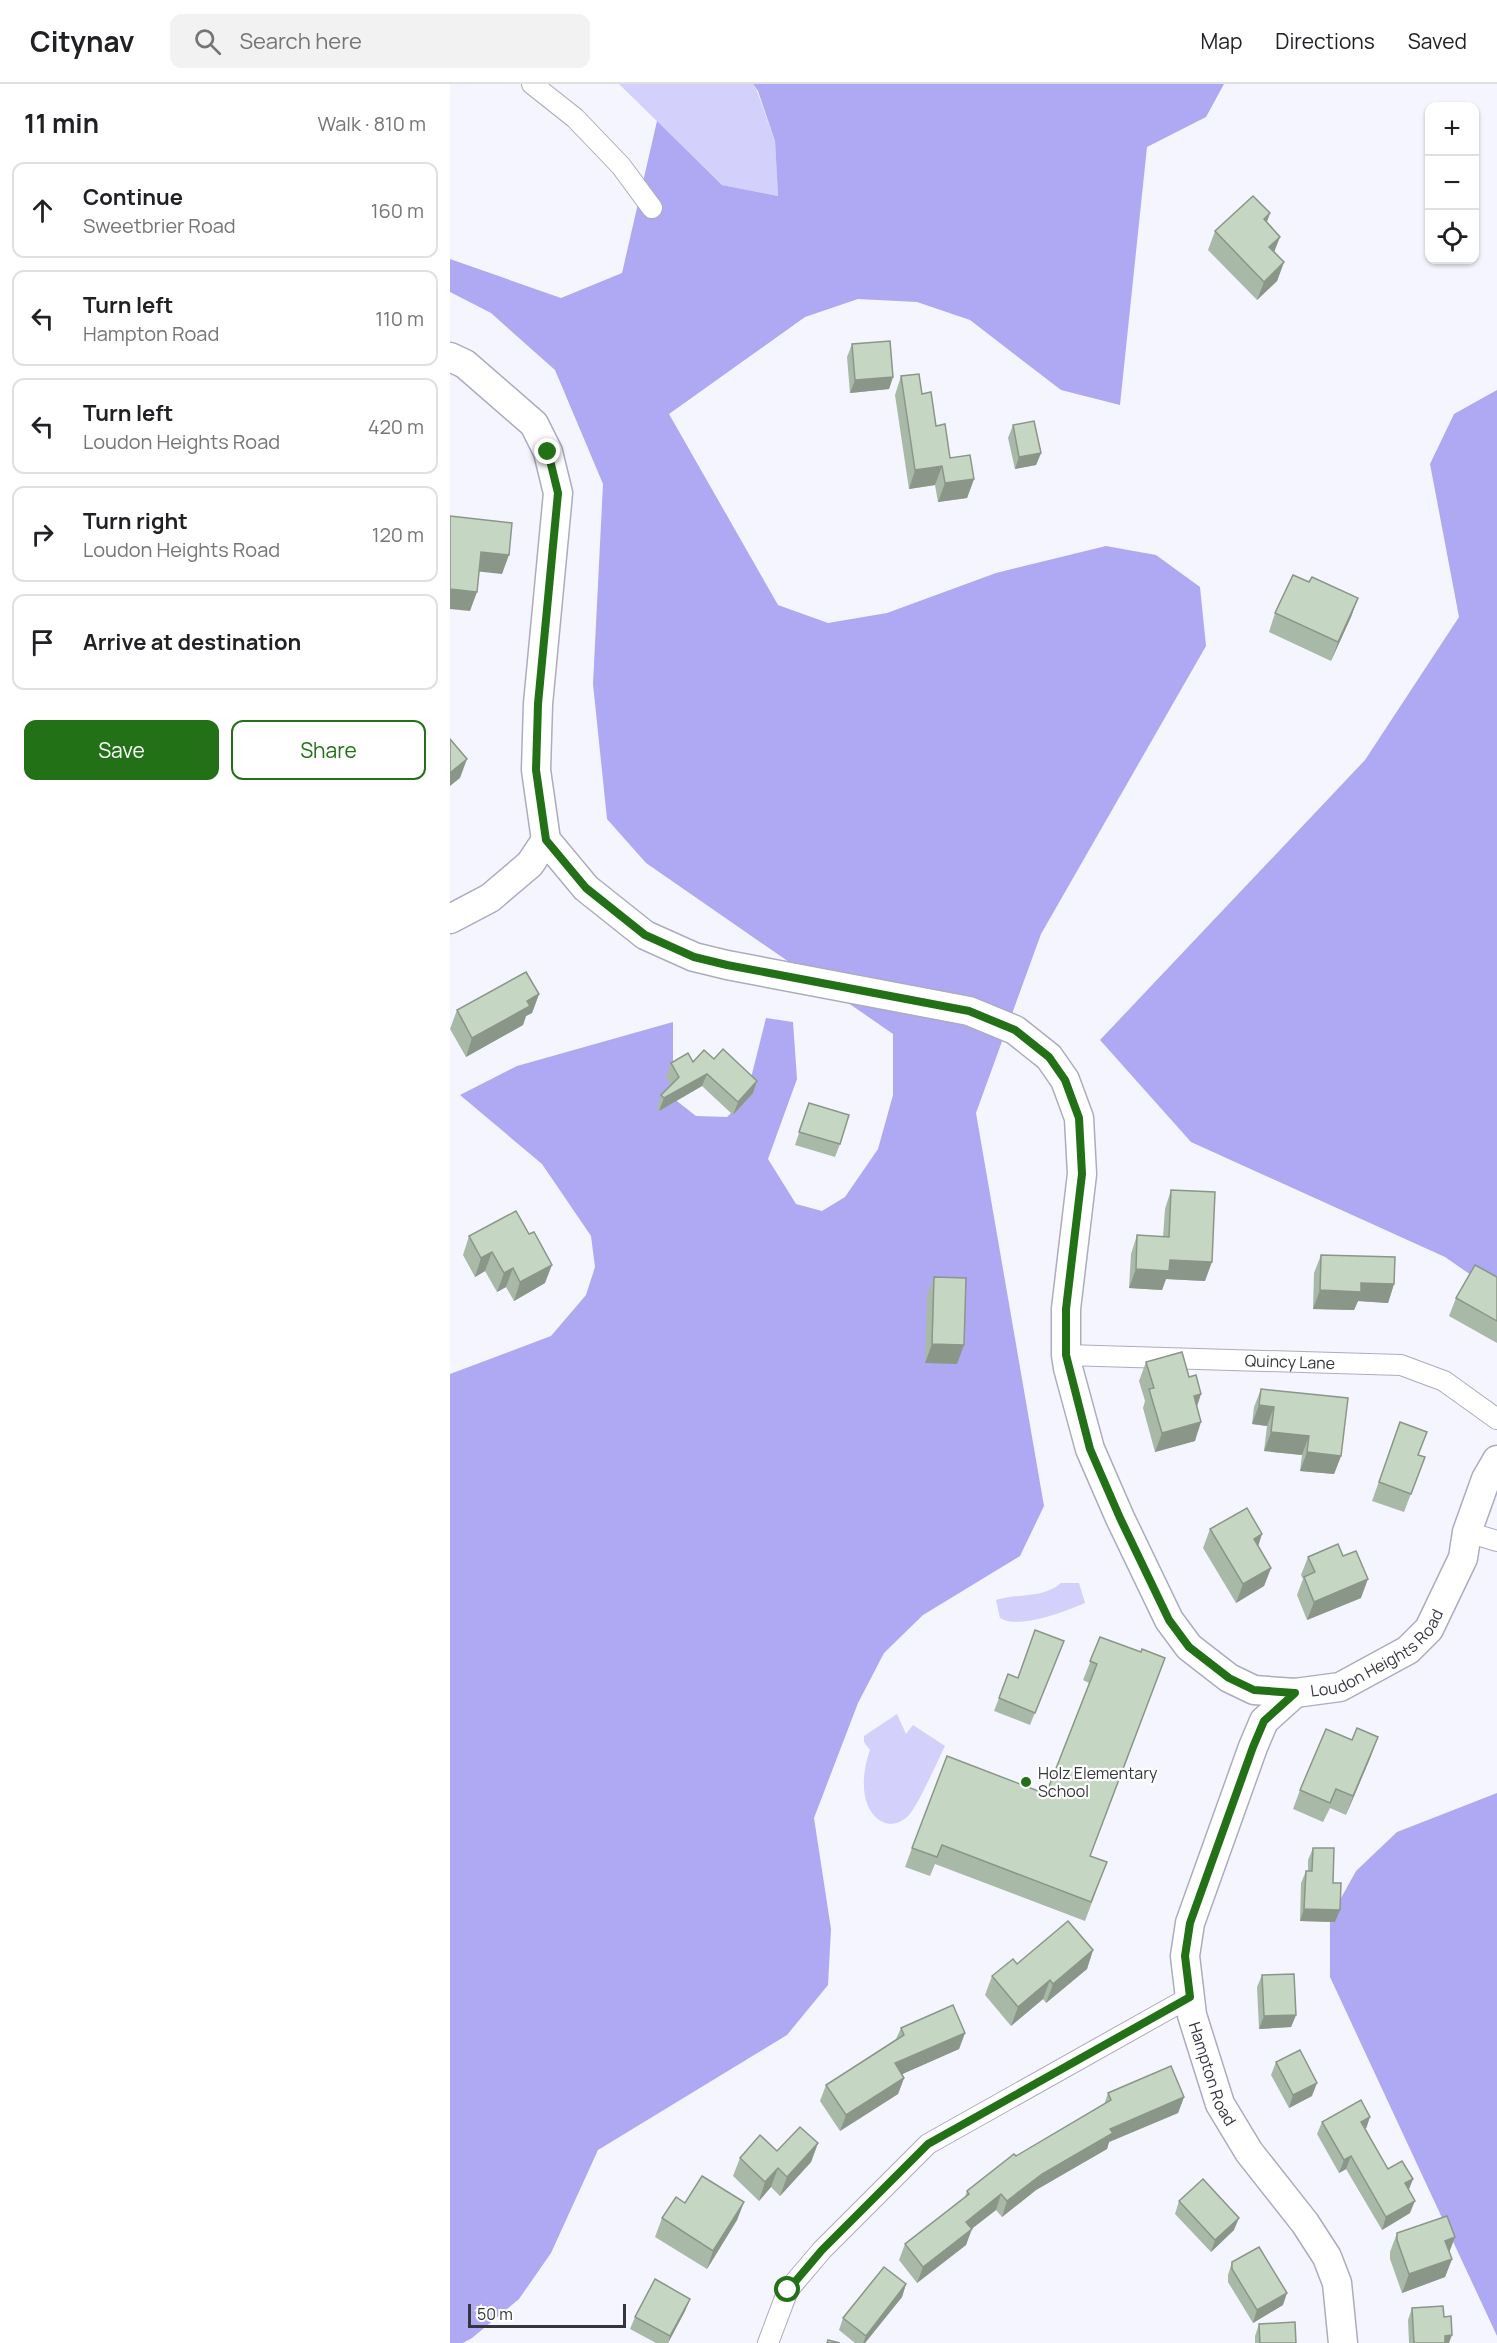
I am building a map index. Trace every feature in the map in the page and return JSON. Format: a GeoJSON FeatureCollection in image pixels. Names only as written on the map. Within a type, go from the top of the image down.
{"type":"FeatureCollection","features":[{"type":"Feature","properties":{"kind":"street"},"geometry":{"type":"LineString","coordinates":[[532,84],[575,118],[621,166],[652,208]]}},
{"type":"Feature","properties":{"kind":"street"},"geometry":{"type":"LineString","coordinates":[[450,357],[465,364],[534,424],[548,452],[558,493],[537,726],[536,770],[546,840],[530,864],[490,898],[450,919]]}},
{"type":"Feature","properties":{"kind":"street","name":"Loudon Heights Road"},"geometry":{"type":"LineString","coordinates":[[546,840],[586,888],[645,935],[694,957],[969,1011],[1015,1030],[1049,1057],[1065,1080],[1079,1118],[1082,1174],[1066,1309],[1066,1355],[1090,1449],[1169,1620],[1189,1647],[1229,1678],[1254,1690],[1295,1693],[1340,1687],[1408,1650],[1429,1629],[1463,1558],[1467,1532],[1486,1479],[1497,1460]]}},
{"type":"Feature","properties":{"kind":"street","name":"Quincy Lane"},"geometry":{"type":"LineString","coordinates":[[1066,1355],[1401,1365],[1444,1381],[1497,1419]]}},
{"type":"Feature","properties":{"kind":"street"},"geometry":{"type":"LineString","coordinates":[[1467,1532],[1497,1541]]}},
{"type":"Feature","properties":{"kind":"street","name":"Hampton Road"},"geometry":{"type":"LineString","coordinates":[[1295,1693],[1264,1721],[1253,1747],[1190,1923],[1185,1956],[1192,2014],[1220,2104],[1249,2152],[1305,2223],[1327,2257],[1337,2283],[1343,2343]]}},
{"type":"Feature","properties":{"kind":"street"},"geometry":{"type":"LineString","coordinates":[[768,2343],[788,2290],[822,2250],[928,2144],[1190,1997]]}},
{"type":"Feature","properties":{"kind":"shaded area"},"geometry":{"type":"Polygon","coordinates":[[[619,84],[753,84],[775,141],[778,196],[722,185],[619,84]]]}},
{"type":"Feature","properties":{"kind":"shaded area"},"geometry":{"type":"Polygon","coordinates":[[[753,84],[1224,84],[1206,117],[1147,147],[1120,405],[1061,390],[970,320],[917,302],[858,299],[805,317],[669,414],[778,605],[828,623],[887,613],[996,573],[1106,546],[1156,555],[1200,587],[1206,646],[1041,934],[976,1113],[1044,1506],[1020,1556],[923,1615],[884,1653],[858,1703],[814,1818],[831,1929],[828,1985],[787,2035],[598,2150],[551,2253],[519,2299],[472,2338],[463,2343],[450,2343],[450,1374],[551,1336],[586,1295],[595,1267],[591,1236],[542,1164],[460,1095],[517,1066],[673,1022],[673,1098],[696,1116],[727,1117],[746,1098],[766,1018],[793,1022],[797,1079],[768,1159],[796,1204],[822,1211],[845,1197],[878,1149],[893,1095],[893,1034],[646,863],[607,819],[593,684],[603,484],[555,370],[491,313],[450,292],[450,259],[561,298],[622,273],[657,121],[722,185],[778,196],[775,141],[758,91],[753,84]]]}},
{"type":"Feature","properties":{"kind":"shaded area"},"geometry":{"type":"Polygon","coordinates":[[[1497,390],[1497,1293],[1445,1257],[1191,1142],[1100,1040],[1365,760],[1459,617],[1430,464],[1454,414],[1497,390]]]}},
{"type":"Feature","properties":{"kind":"shaded area"},"geometry":{"type":"Polygon","coordinates":[[[1061,1583],[1079,1583],[1085,1603],[1030,1621],[1008,1621],[1000,1618],[996,1600],[1038,1594],[1061,1583]]]}},
{"type":"Feature","properties":{"kind":"shaded area"},"geometry":{"type":"Polygon","coordinates":[[[897,1714],[906,1734],[913,1725],[945,1746],[912,1811],[894,1824],[875,1817],[867,1804],[864,1784],[870,1750],[864,1742],[864,1736],[897,1714]]]}},
{"type":"Feature","properties":{"kind":"shaded area"},"geometry":{"type":"Polygon","coordinates":[[[1497,1793],[1497,2336],[1330,1977],[1330,1918],[1356,1871],[1397,1832],[1497,1793]]]}},
{"type":"Feature","properties":{"kind":"building"},"geometry":{"type":"Polygon","coordinates":[[[1253,196],[1270,213],[1264,219],[1280,237],[1269,247],[1284,262],[1264,282],[1215,231],[1253,196]]]}},
{"type":"Feature","properties":{"kind":"building"},"geometry":{"type":"Polygon","coordinates":[[[890,341],[893,377],[855,380],[852,344],[890,341]]]}},
{"type":"Feature","properties":{"kind":"building"},"geometry":{"type":"Polygon","coordinates":[[[919,374],[922,394],[931,392],[936,426],[945,424],[950,458],[970,455],[974,479],[945,483],[942,466],[915,470],[901,376],[919,374]]]}},
{"type":"Feature","properties":{"kind":"building"},"geometry":{"type":"Polygon","coordinates":[[[1034,421],[1041,453],[1019,457],[1013,425],[1034,421]]]}},
{"type":"Feature","properties":{"kind":"building"},"geometry":{"type":"Polygon","coordinates":[[[450,516],[512,523],[509,555],[481,552],[477,592],[450,589],[450,516]]]}},
{"type":"Feature","properties":{"kind":"building"},"geometry":{"type":"Polygon","coordinates":[[[1293,575],[1309,582],[1312,577],[1358,598],[1338,642],[1275,613],[1293,575]]]}},
{"type":"Feature","properties":{"kind":"building"},"geometry":{"type":"Polygon","coordinates":[[[450,739],[467,759],[450,773],[450,739]]]}},
{"type":"Feature","properties":{"kind":"building"},"geometry":{"type":"Polygon","coordinates":[[[526,972],[539,994],[527,1001],[530,1006],[472,1038],[457,1010],[526,972]]]}},
{"type":"Feature","properties":{"kind":"building"},"geometry":{"type":"Polygon","coordinates":[[[723,1049],[757,1081],[738,1102],[707,1074],[664,1098],[661,1095],[679,1077],[671,1063],[688,1053],[693,1062],[704,1050],[714,1059],[723,1049]]]}},
{"type":"Feature","properties":{"kind":"building"},"geometry":{"type":"Polygon","coordinates":[[[809,1103],[849,1115],[840,1144],[799,1132],[809,1103]]]}},
{"type":"Feature","properties":{"kind":"building"},"geometry":{"type":"Polygon","coordinates":[[[1171,1190],[1215,1192],[1212,1262],[1170,1260],[1169,1271],[1136,1269],[1137,1235],[1169,1237],[1171,1190]]]}},
{"type":"Feature","properties":{"kind":"building"},"geometry":{"type":"Polygon","coordinates":[[[516,1211],[529,1234],[534,1232],[552,1265],[520,1282],[513,1268],[504,1273],[492,1252],[481,1258],[469,1236],[516,1211]]]}},
{"type":"Feature","properties":{"kind":"building"},"geometry":{"type":"Polygon","coordinates":[[[1321,1255],[1395,1257],[1394,1284],[1361,1283],[1361,1292],[1320,1290],[1321,1255]]]}},
{"type":"Feature","properties":{"kind":"building"},"geometry":{"type":"Polygon","coordinates":[[[1475,1265],[1497,1277],[1497,1321],[1456,1298],[1475,1265]]]}},
{"type":"Feature","properties":{"kind":"building"},"geometry":{"type":"Polygon","coordinates":[[[934,1277],[966,1278],[964,1345],[932,1344],[934,1277]]]}},
{"type":"Feature","properties":{"kind":"building"},"geometry":{"type":"Polygon","coordinates":[[[1182,1352],[1189,1377],[1196,1375],[1201,1394],[1194,1396],[1201,1422],[1162,1433],[1149,1389],[1154,1388],[1146,1362],[1182,1352]]]}},
{"type":"Feature","properties":{"kind":"building"},"geometry":{"type":"Polygon","coordinates":[[[1261,1389],[1348,1398],[1341,1456],[1307,1452],[1309,1436],[1271,1432],[1274,1407],[1259,1405],[1261,1389]]]}},
{"type":"Feature","properties":{"kind":"building"},"geometry":{"type":"Polygon","coordinates":[[[1400,1422],[1427,1432],[1418,1455],[1425,1457],[1411,1494],[1379,1482],[1400,1422]]]}},
{"type":"Feature","properties":{"kind":"building"},"geometry":{"type":"Polygon","coordinates":[[[1247,1508],[1262,1534],[1254,1539],[1271,1568],[1243,1584],[1210,1529],[1247,1508]]]}},
{"type":"Feature","properties":{"kind":"building"},"geometry":{"type":"Polygon","coordinates":[[[1338,1544],[1343,1556],[1356,1551],[1368,1579],[1314,1602],[1304,1577],[1315,1572],[1308,1557],[1338,1544]]]}},
{"type":"Feature","properties":{"kind":"building"},"geometry":{"type":"Polygon","coordinates":[[[1035,1630],[1064,1641],[1035,1713],[999,1698],[1008,1674],[1018,1678],[1035,1630]]]}},
{"type":"Feature","properties":{"kind":"building"},"geometry":{"type":"Polygon","coordinates":[[[1100,1637],[1165,1658],[1090,1856],[1107,1862],[1091,1902],[942,1845],[937,1857],[912,1848],[947,1756],[1046,1794],[1097,1664],[1090,1661],[1100,1637]]]}},
{"type":"Feature","properties":{"kind":"building"},"geometry":{"type":"Polygon","coordinates":[[[1357,1728],[1378,1737],[1353,1796],[1336,1789],[1330,1803],[1300,1790],[1326,1729],[1352,1740],[1357,1728]]]}},
{"type":"Feature","properties":{"kind":"building"},"geometry":{"type":"Polygon","coordinates":[[[1313,1848],[1334,1848],[1333,1883],[1341,1883],[1340,1910],[1304,1909],[1306,1871],[1312,1871],[1313,1848]]]}},
{"type":"Feature","properties":{"kind":"building"},"geometry":{"type":"Polygon","coordinates":[[[1068,1921],[1093,1950],[1053,1984],[1050,1980],[1018,2007],[992,1976],[1013,1959],[1017,1964],[1068,1921]]]}},
{"type":"Feature","properties":{"kind":"building"},"geometry":{"type":"Polygon","coordinates":[[[1294,1974],[1296,2015],[1264,2016],[1262,1975],[1294,1974]]]}},
{"type":"Feature","properties":{"kind":"building"},"geometry":{"type":"Polygon","coordinates":[[[953,2005],[965,2033],[895,2063],[904,2078],[846,2115],[826,2085],[904,2035],[901,2028],[953,2005]]]}},
{"type":"Feature","properties":{"kind":"building"},"geometry":{"type":"Polygon","coordinates":[[[1300,2050],[1317,2083],[1293,2095],[1276,2062],[1300,2050]]]}},
{"type":"Feature","properties":{"kind":"building"},"geometry":{"type":"Polygon","coordinates":[[[1171,2066],[1184,2097],[1110,2129],[1113,2133],[1042,2174],[1007,2201],[1001,2194],[966,2222],[972,2229],[923,2267],[905,2244],[969,2194],[967,2191],[1014,2154],[1016,2156],[1111,2100],[1108,2093],[1171,2066]]]}},
{"type":"Feature","properties":{"kind":"building"},"geometry":{"type":"Polygon","coordinates":[[[1361,2100],[1370,2117],[1361,2122],[1388,2169],[1402,2161],[1413,2179],[1405,2183],[1415,2201],[1386,2217],[1351,2156],[1344,2160],[1322,2122],[1361,2100]]]}},
{"type":"Feature","properties":{"kind":"building"},"geometry":{"type":"Polygon","coordinates":[[[800,2127],[818,2143],[787,2177],[778,2168],[765,2182],[740,2158],[760,2135],[777,2151],[800,2127]]]}},
{"type":"Feature","properties":{"kind":"building"},"geometry":{"type":"Polygon","coordinates":[[[702,2176],[744,2202],[713,2251],[662,2218],[676,2197],[685,2203],[702,2176]]]}},
{"type":"Feature","properties":{"kind":"building"},"geometry":{"type":"Polygon","coordinates":[[[1203,2179],[1239,2218],[1215,2240],[1179,2201],[1203,2179]]]}},
{"type":"Feature","properties":{"kind":"building"},"geometry":{"type":"Polygon","coordinates":[[[1447,2216],[1455,2237],[1445,2241],[1452,2259],[1409,2274],[1397,2240],[1397,2233],[1447,2216]]]}},
{"type":"Feature","properties":{"kind":"building"},"geometry":{"type":"Polygon","coordinates":[[[1259,2247],[1287,2293],[1257,2310],[1232,2269],[1232,2262],[1259,2247]]]}},
{"type":"Feature","properties":{"kind":"building"},"geometry":{"type":"Polygon","coordinates":[[[884,2267],[906,2284],[866,2336],[843,2318],[884,2267]]]}},
{"type":"Feature","properties":{"kind":"building"},"geometry":{"type":"Polygon","coordinates":[[[655,2279],[690,2299],[670,2336],[635,2317],[655,2279]]]}},
{"type":"Feature","properties":{"kind":"building"},"geometry":{"type":"Polygon","coordinates":[[[1443,2306],[1444,2317],[1451,2316],[1452,2335],[1445,2336],[1445,2343],[1414,2343],[1412,2308],[1443,2306]]]}},
{"type":"Feature","properties":{"kind":"building"},"geometry":{"type":"Polygon","coordinates":[[[1295,2322],[1296,2343],[1260,2343],[1259,2324],[1295,2322]]]}},
{"type":"Feature","properties":{"kind":"place","name":"Holz Elementary School"},"geometry":{"type":"Point","coordinates":[1026,1782]}},
{"type":"Feature","properties":{"kind":"route"},"geometry":{"type":"LineString","coordinates":[[548,452],[558,493],[538,704],[536,770],[546,840],[586,888],[645,935],[694,957],[969,1011],[1015,1030],[1049,1057],[1065,1080],[1079,1118],[1082,1174],[1066,1309],[1066,1355],[1090,1449],[1169,1620],[1189,1647],[1229,1678],[1254,1690],[1295,1693],[1264,1721],[1190,1923],[1185,1956],[1190,1997],[928,2144],[822,2250],[788,2290]]}}]}
